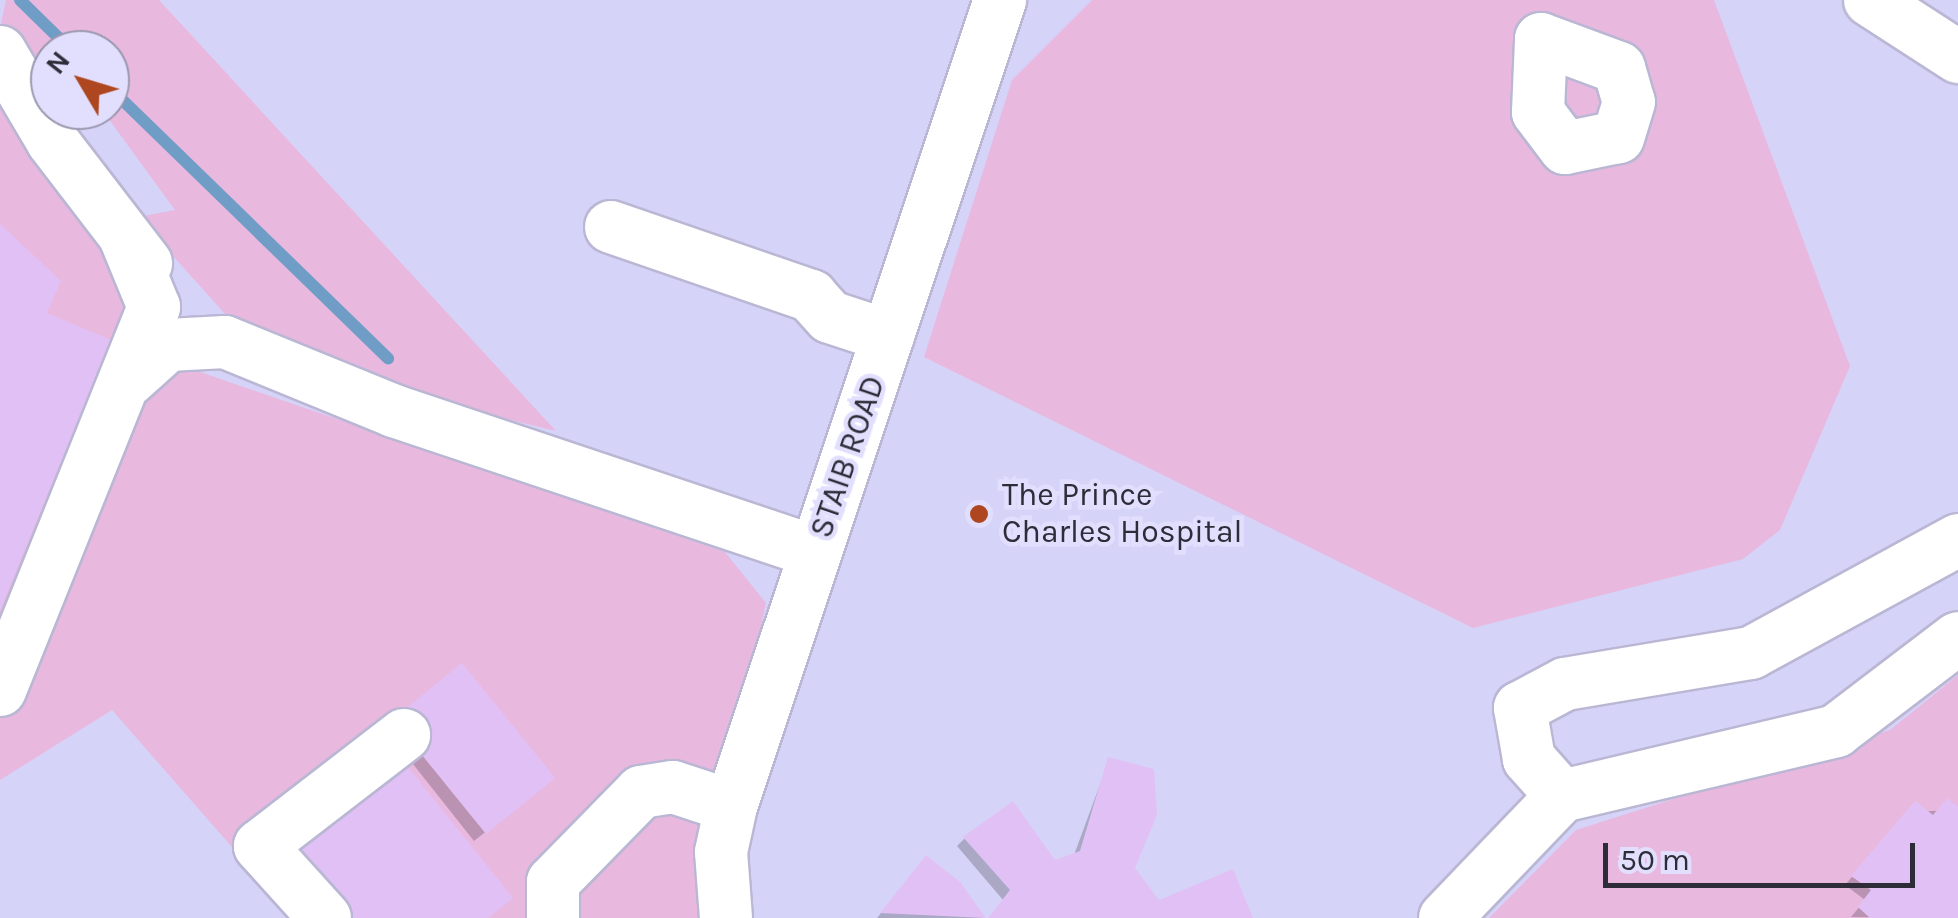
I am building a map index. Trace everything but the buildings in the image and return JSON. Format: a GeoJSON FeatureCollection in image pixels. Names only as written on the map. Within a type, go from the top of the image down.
{"type":"FeatureCollection","features":[{"type":"Feature","properties":{"kind":"street","name":"STAIB ROAD"},"geometry":{"type":"LineString","coordinates":[[726,918],[721,852],[730,806],[1000,0]]}},
{"type":"Feature","properties":{"kind":"street"},"geometry":{"type":"LineString","coordinates":[[1870,0],[1958,57]]}},
{"type":"Feature","properties":{"kind":"street"},"geometry":{"type":"LineString","coordinates":[[0,52],[126,239],[225,342],[394,410],[815,552]]}},
{"type":"Feature","properties":{"kind":"street"},"geometry":{"type":"LineString","coordinates":[[610,227],[811,296],[830,317],[892,324]]}},
{"type":"Feature","properties":{"kind":"street"},"geometry":{"type":"LineString","coordinates":[[0,690],[129,380],[154,307],[126,239]]}},
{"type":"Feature","properties":{"kind":"street"},"geometry":{"type":"LineString","coordinates":[[129,380],[168,345],[225,342]]}},
{"type":"Feature","properties":{"kind":"street"},"geometry":{"type":"LineString","coordinates":[[1562,796],[1530,759],[1520,708],[1565,684],[1750,652],[1958,540]]}},
{"type":"Feature","properties":{"kind":"street"},"geometry":{"type":"LineString","coordinates":[[1445,918],[1562,796],[1836,731],[1958,638]]}},
{"type":"Feature","properties":{"kind":"street"},"geometry":{"type":"LineString","coordinates":[[326,918],[260,846],[404,735]]}},
{"type":"Feature","properties":{"kind":"street"},"geometry":{"type":"LineString","coordinates":[[553,918],[554,882],[642,792],[673,786],[730,806]]}},
{"type":"Feature","properties":{"kind":"shaded area","name":"The Prince Charles Hospital"},"geometry":{"type":"Polygon","coordinates":[[[0,0],[1958,0],[1958,918],[0,918],[0,0]]]}},
{"type":"Feature","properties":{"kind":"shaded area"},"geometry":{"type":"Polygon","coordinates":[[[6,0],[159,0],[556,431],[415,397],[226,315],[138,217],[175,210],[117,130],[130,130],[130,30],[30,30],[30,74],[0,28],[6,0]]]}},
{"type":"Feature","properties":{"kind":"shaded area"},"geometry":{"type":"Polygon","coordinates":[[[1092,0],[1714,0],[1850,366],[1780,530],[1743,559],[1473,628],[924,357],[1012,80],[1092,0]]]}},
{"type":"Feature","properties":{"kind":"shaded area"},"geometry":{"type":"Polygon","coordinates":[[[0,79],[174,363],[725,552],[766,603],[710,855],[714,918],[294,918],[112,710],[0,780],[0,79]]]}},
{"type":"Feature","properties":{"kind":"shaded area"},"geometry":{"type":"Polygon","coordinates":[[[1958,675],[1958,807],[1933,815],[1915,801],[1852,876],[1871,890],[1858,907],[1870,918],[1489,918],[1576,830],[1890,730],[1958,675]]]}},
{"type":"Feature","properties":{"kind":"waterway"},"geometry":{"type":"LineString","coordinates":[[20,0],[51,30]]}},
{"type":"Feature","properties":{"kind":"waterway"},"geometry":{"type":"LineString","coordinates":[[130,107],[388,358]]}},
{"type":"Feature","properties":{"kind":"place","name":"The Prince Charles Hospital"},"geometry":{"type":"Point","coordinates":[979,514]}}]}
